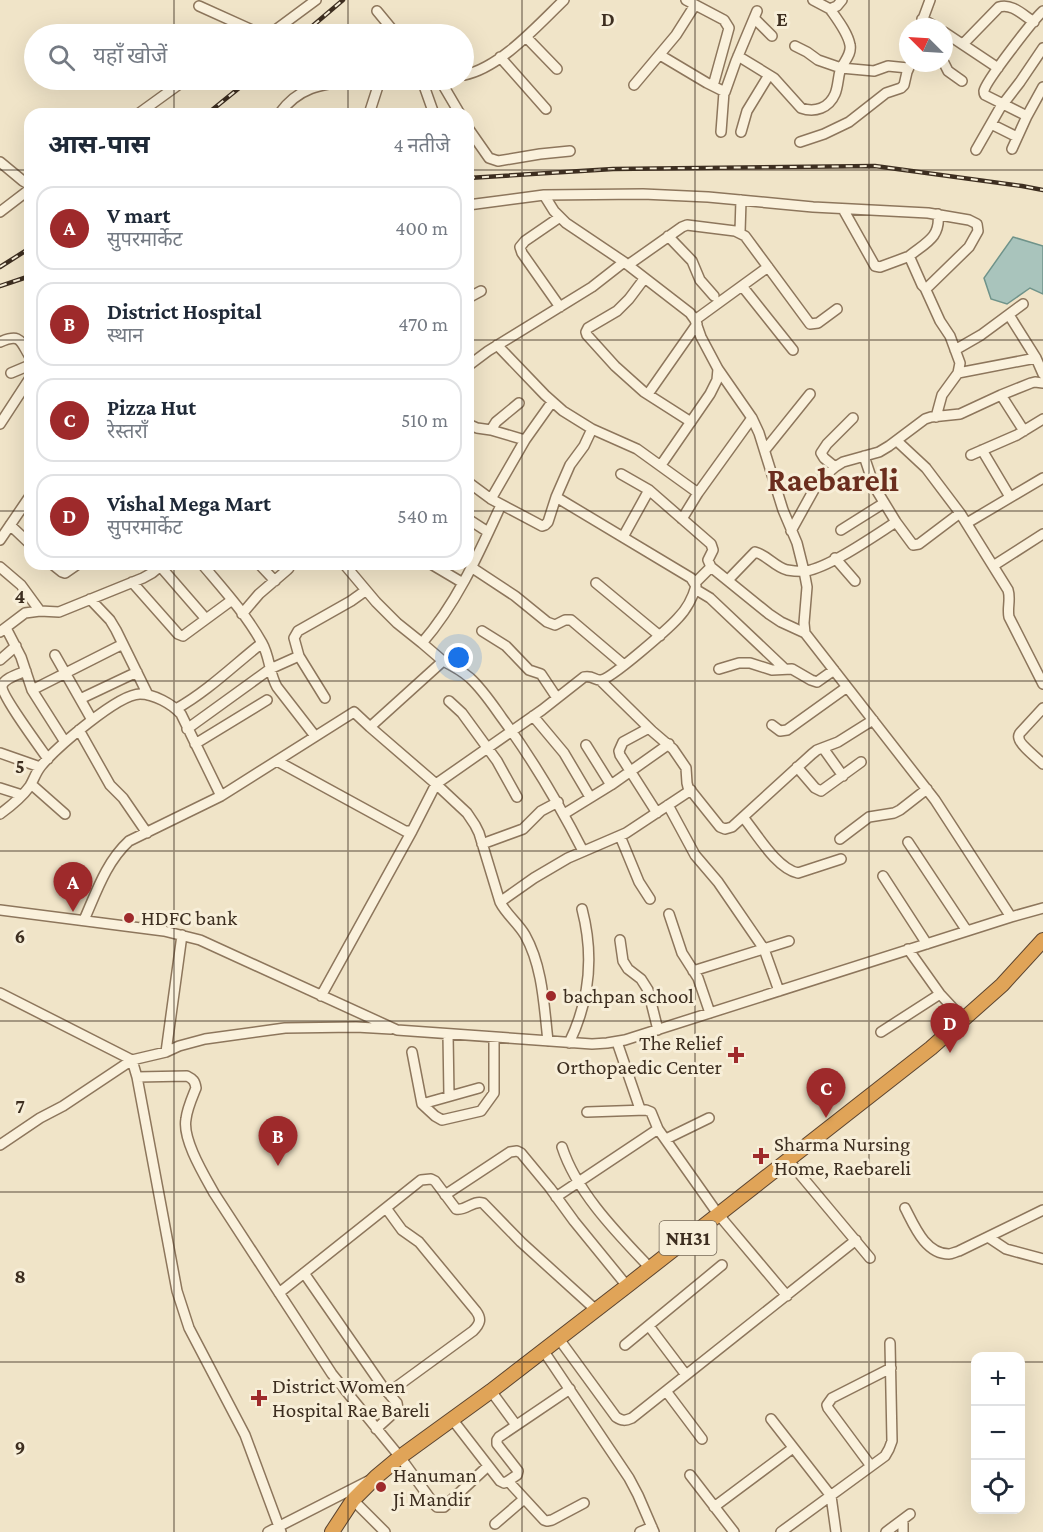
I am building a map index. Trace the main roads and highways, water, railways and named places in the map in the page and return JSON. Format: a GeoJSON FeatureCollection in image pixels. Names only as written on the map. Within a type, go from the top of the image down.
{"type":"FeatureCollection","features":[{"type":"Feature","properties":{"kind":"highway","name":"NH31"},"geometry":{"type":"LineString","coordinates":[[332,1532],[353,1500],[400,1457],[559,1339],[931,1048],[1002,985],[1043,940]]}},
{"type":"Feature","properties":{"kind":"water"},"geometry":{"type":"Polygon","coordinates":[[[1013,237],[1043,246],[1043,294],[1030,288],[1007,304],[991,299],[984,278],[1013,237]]]}},
{"type":"Feature","properties":{"kind":"railway"},"geometry":{"type":"LineString","coordinates":[[315,24],[343,0]]}},
{"type":"Feature","properties":{"kind":"railway"},"geometry":{"type":"LineString","coordinates":[[214,108],[237,90]]}},
{"type":"Feature","properties":{"kind":"railway"},"geometry":{"type":"LineString","coordinates":[[474,178],[613,169],[875,166],[1043,190]]}},
{"type":"Feature","properties":{"kind":"railway"},"geometry":{"type":"LineString","coordinates":[[0,267],[24,252]]}},
{"type":"Feature","properties":{"kind":"railway"},"geometry":{"type":"LineString","coordinates":[[0,286],[24,278]]}},
{"type":"Feature","properties":{"kind":"place","name":"V mart"},"geometry":{"type":"Point","coordinates":[73,912]}},
{"type":"Feature","properties":{"kind":"place","name":"HDFC bank"},"geometry":{"type":"Point","coordinates":[129,918]}},
{"type":"Feature","properties":{"kind":"place","name":"bachpan school"},"geometry":{"type":"Point","coordinates":[551,996]}},
{"type":"Feature","properties":{"kind":"place","name":"Vishal Mega Mart"},"geometry":{"type":"Point","coordinates":[950,1053]}},
{"type":"Feature","properties":{"kind":"place","name":"The Relief Orthopaedic Center"},"geometry":{"type":"Point","coordinates":[736,1055]}},
{"type":"Feature","properties":{"kind":"place","name":"Pizza Hut"},"geometry":{"type":"Point","coordinates":[826,1118]}},
{"type":"Feature","properties":{"kind":"place","name":"Sharma Nursing Home, Raebareli"},"geometry":{"type":"Point","coordinates":[761,1156]}},
{"type":"Feature","properties":{"kind":"place","name":"District Hospital"},"geometry":{"type":"Point","coordinates":[278,1166]}},
{"type":"Feature","properties":{"kind":"place","name":"District Women Hospital Rae Bareli"},"geometry":{"type":"Point","coordinates":[259,1398]}},
{"type":"Feature","properties":{"kind":"place","name":"Hanuman Ji Mandir"},"geometry":{"type":"Point","coordinates":[381,1487]}},
{"type":"Feature","properties":{"kind":"district","name":"Raebareli"},"geometry":{"type":"Point","coordinates":[833,479]}}]}
